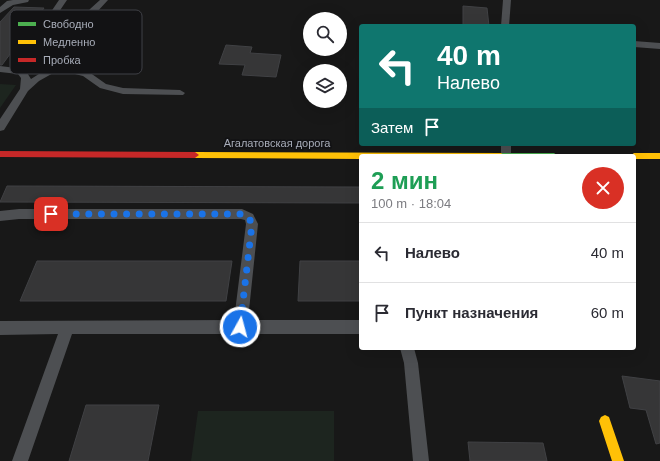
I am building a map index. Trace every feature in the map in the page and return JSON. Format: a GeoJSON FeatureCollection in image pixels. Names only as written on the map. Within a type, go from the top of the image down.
{"type":"FeatureCollection","features":[{"type":"Feature","properties":{"kind":"main road","name":"Агалатовская дорога"},"geometry":{"type":"LineString","coordinates":[[0,154],[359,155]]}},
{"type":"Feature","properties":{"kind":"main road"},"geometry":{"type":"LineString","coordinates":[[636,156],[660,156]]}},
{"type":"Feature","properties":{"kind":"main road"},"geometry":{"type":"LineString","coordinates":[[605,421],[618,461]]}},
{"type":"Feature","properties":{"kind":"lane"},"geometry":{"type":"LineString","coordinates":[[0,12],[10,3],[25,0]]}},
{"type":"Feature","properties":{"kind":"lane"},"geometry":{"type":"LineString","coordinates":[[56,10],[63,0]]}},
{"type":"Feature","properties":{"kind":"lane"},"geometry":{"type":"LineString","coordinates":[[94,10],[104,0]]}},
{"type":"Feature","properties":{"kind":"lane"},"geometry":{"type":"LineString","coordinates":[[505,24],[507,0]]}},
{"type":"Feature","properties":{"kind":"lane"},"geometry":{"type":"LineString","coordinates":[[636,44],[660,46]]}},
{"type":"Feature","properties":{"kind":"lane"},"geometry":{"type":"LineString","coordinates":[[0,69],[10,70]]}},
{"type":"Feature","properties":{"kind":"lane"},"geometry":{"type":"LineString","coordinates":[[23,74],[26,78],[25,89]]}},
{"type":"Feature","properties":{"kind":"lane"},"geometry":{"type":"LineString","coordinates":[[0,127],[25,89],[36,78],[44,74]]}},
{"type":"Feature","properties":{"kind":"lane"},"geometry":{"type":"LineString","coordinates":[[86,74],[104,86],[123,91],[180,94]]}},
{"type":"Feature","properties":{"kind":"lane"},"geometry":{"type":"LineString","coordinates":[[0,216],[19,214],[242,214],[249,218],[252,224],[240,327]]}},
{"type":"Feature","properties":{"kind":"lane"},"geometry":{"type":"LineString","coordinates":[[20,461],[67,327]]}},
{"type":"Feature","properties":{"kind":"lane"},"geometry":{"type":"LineString","coordinates":[[0,328],[359,327]]}},
{"type":"Feature","properties":{"kind":"lane"},"geometry":{"type":"LineString","coordinates":[[408,350],[412,363],[421,461]]}},
{"type":"Feature","properties":{"kind":"shaded area"},"geometry":{"type":"Polygon","coordinates":[[[0,84],[16,85],[0,108],[0,84]]]}},
{"type":"Feature","properties":{"kind":"shaded area"},"geometry":{"type":"Polygon","coordinates":[[[198,411],[334,411],[334,461],[191,461],[198,411]]]}},
{"type":"Feature","properties":{"kind":"building"},"geometry":{"type":"Polygon","coordinates":[[[463,6],[487,8],[489,24],[463,24],[463,6]]]}},
{"type":"Feature","properties":{"kind":"building"},"geometry":{"type":"Polygon","coordinates":[[[14,7],[44,8],[43,10],[11,10],[14,7]]]}},
{"type":"Feature","properties":{"kind":"building"},"geometry":{"type":"Polygon","coordinates":[[[10,11],[10,54],[2,65],[0,65],[0,22],[10,11]]]}},
{"type":"Feature","properties":{"kind":"building"},"geometry":{"type":"Polygon","coordinates":[[[226,45],[252,47],[250,53],[281,55],[276,77],[242,75],[245,65],[219,64],[226,45]]]}},
{"type":"Feature","properties":{"kind":"building"},"geometry":{"type":"Polygon","coordinates":[[[7,186],[359,187],[359,203],[0,202],[7,186]]]}},
{"type":"Feature","properties":{"kind":"building"},"geometry":{"type":"Polygon","coordinates":[[[37,261],[232,261],[226,301],[20,301],[37,261]]]}},
{"type":"Feature","properties":{"kind":"building"},"geometry":{"type":"Polygon","coordinates":[[[300,261],[359,261],[359,301],[298,301],[300,261]]]}},
{"type":"Feature","properties":{"kind":"building"},"geometry":{"type":"Polygon","coordinates":[[[622,376],[660,381],[660,443],[656,444],[646,410],[630,408],[622,376]]]}},
{"type":"Feature","properties":{"kind":"building"},"geometry":{"type":"Polygon","coordinates":[[[86,405],[159,405],[148,461],[69,461],[86,405]]]}},
{"type":"Feature","properties":{"kind":"building"},"geometry":{"type":"Polygon","coordinates":[[[468,442],[543,443],[547,461],[470,461],[468,442]]]}},
{"type":"Feature","properties":{"kind":"traffic: slow"},"geometry":{"type":"LineString","coordinates":[[195,155],[359,156]]}},
{"type":"Feature","properties":{"kind":"traffic: slow"},"geometry":{"type":"LineString","coordinates":[[636,156],[660,156]]}},
{"type":"Feature","properties":{"kind":"traffic: slow"},"geometry":{"type":"LineString","coordinates":[[605,421],[618,461]]}},
{"type":"Feature","properties":{"kind":"traffic: jam"},"geometry":{"type":"LineString","coordinates":[[0,154],[195,155]]}},
{"type":"Feature","properties":{"kind":"route"},"geometry":{"type":"LineString","coordinates":[[51,214],[242,214],[249,218],[252,224],[240,327]]}}]}
